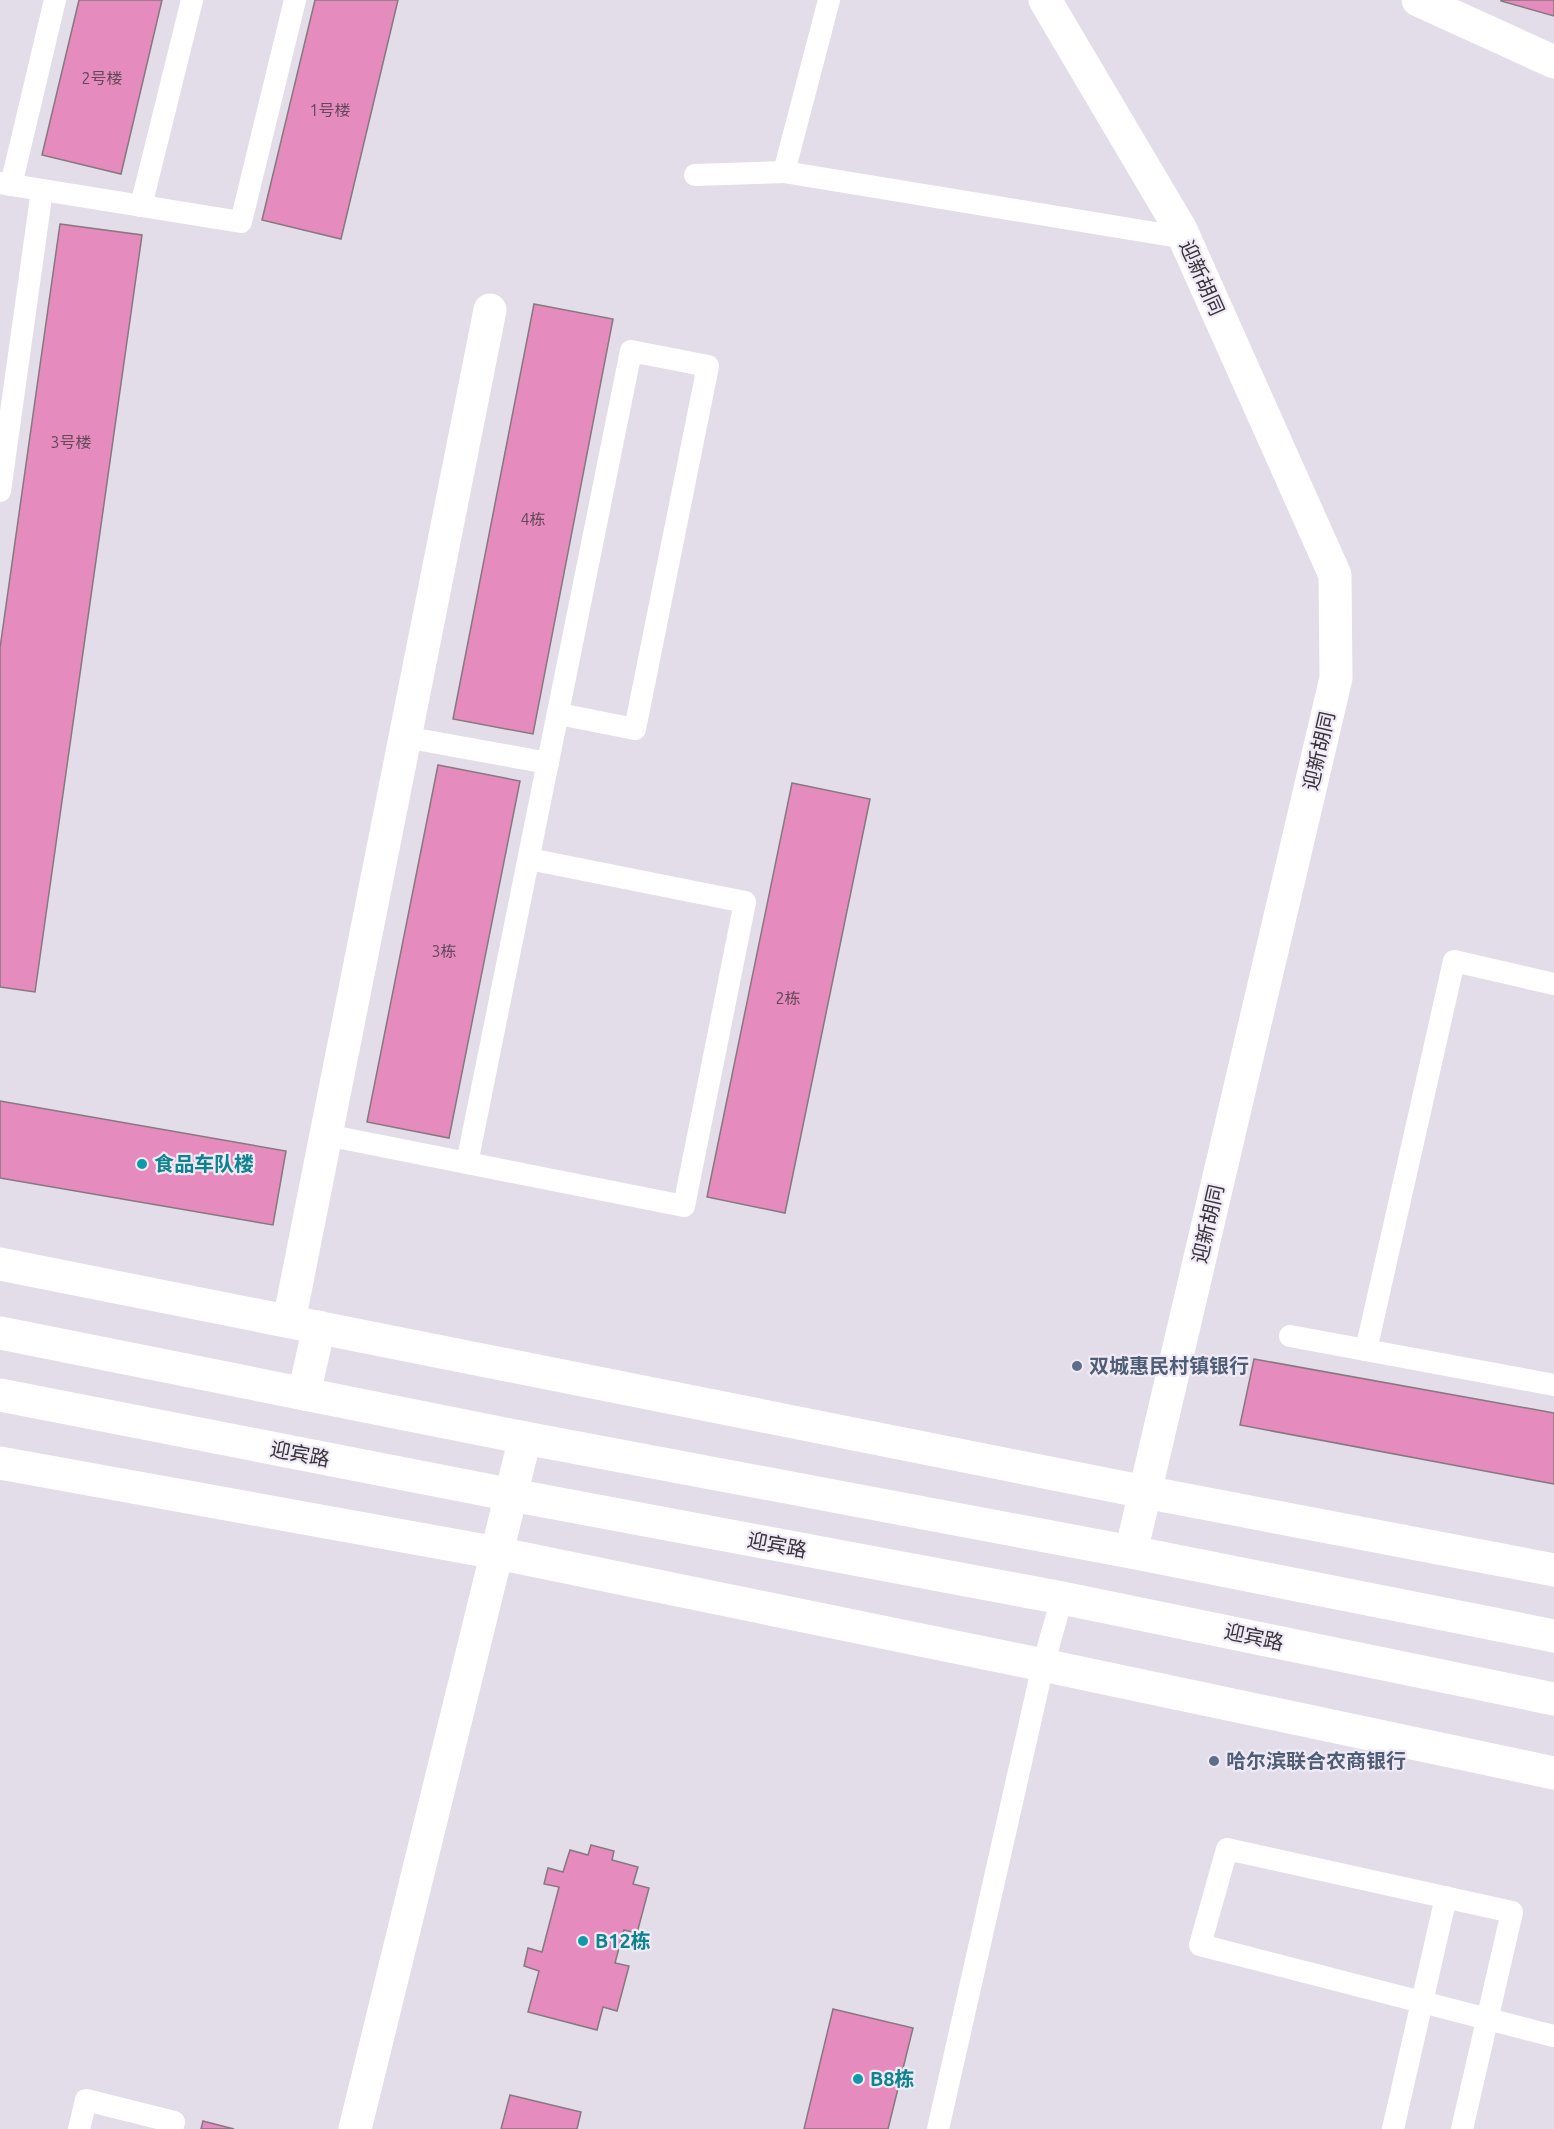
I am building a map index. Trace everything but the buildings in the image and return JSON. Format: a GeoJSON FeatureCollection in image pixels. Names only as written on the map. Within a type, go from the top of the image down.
{"type":"FeatureCollection","features":[{"type":"Feature","properties":{"kind":"street","name":"迎新胡同"},"geometry":{"type":"LineString","coordinates":[[1046,0],[1185,238],[1335,575],[1336,678],[1131,1552]]}},
{"type":"Feature","properties":{"kind":"street"},"geometry":{"type":"LineString","coordinates":[[1418,0],[1464,10],[1554,62]]}},
{"type":"Feature","properties":{"kind":"street"},"geometry":{"type":"LineString","coordinates":[[304,1394],[304,1324],[326,1135],[490,310]]}},
{"type":"Feature","properties":{"kind":"street"},"geometry":{"type":"LineString","coordinates":[[0,1264],[1145,1492],[1554,1570]]}},
{"type":"Feature","properties":{"kind":"street"},"geometry":{"type":"LineString","coordinates":[[0,1333],[525,1438],[1131,1552],[1554,1636]]}},
{"type":"Feature","properties":{"kind":"street","name":"迎宾路"},"geometry":{"type":"LineString","coordinates":[[0,1395],[512,1495],[1062,1598],[1554,1699]]}},
{"type":"Feature","properties":{"kind":"street"},"geometry":{"type":"LineString","coordinates":[[355,2129],[525,1438]]}},
{"type":"Feature","properties":{"kind":"street"},"geometry":{"type":"LineString","coordinates":[[0,1462],[497,1553],[1554,1773]]}},
{"type":"Feature","properties":{"kind":"lane"},"geometry":{"type":"LineString","coordinates":[[55,0],[5,184],[241,222],[295,0]]}},
{"type":"Feature","properties":{"kind":"lane"},"geometry":{"type":"LineString","coordinates":[[141,206],[192,0]]}},
{"type":"Feature","properties":{"kind":"lane"},"geometry":{"type":"LineString","coordinates":[[784,172],[830,0]]}},
{"type":"Feature","properties":{"kind":"lane"},"geometry":{"type":"LineString","coordinates":[[695,175],[784,172],[1185,238]]}},
{"type":"Feature","properties":{"kind":"lane"},"geometry":{"type":"LineString","coordinates":[[0,491],[42,190]]}},
{"type":"Feature","properties":{"kind":"lane"},"geometry":{"type":"LineString","coordinates":[[467,1163],[631,351],[708,366],[635,729],[559,714]]}},
{"type":"Feature","properties":{"kind":"lane"},"geometry":{"type":"LineString","coordinates":[[405,737],[548,763]]}},
{"type":"Feature","properties":{"kind":"lane"},"geometry":{"type":"LineString","coordinates":[[326,1135],[684,1206],[745,902],[529,859]]}},
{"type":"Feature","properties":{"kind":"lane"},"geometry":{"type":"LineString","coordinates":[[1366,1350],[1454,961],[1554,984]]}},
{"type":"Feature","properties":{"kind":"lane"},"geometry":{"type":"LineString","coordinates":[[1290,1336],[1554,1385]]}},
{"type":"Feature","properties":{"kind":"lane"},"geometry":{"type":"LineString","coordinates":[[938,2129],[1043,1665],[1062,1598]]}},
{"type":"Feature","properties":{"kind":"lane"},"geometry":{"type":"LineString","coordinates":[[1462,2129],[1486,2019],[1512,1912],[1227,1849],[1200,1945],[1486,2019],[1554,2036]]}},
{"type":"Feature","properties":{"kind":"lane"},"geometry":{"type":"LineString","coordinates":[[1393,2129],[1446,1897]]}},
{"type":"Feature","properties":{"kind":"lane"},"geometry":{"type":"LineString","coordinates":[[79,2129],[86,2100],[174,2122],[172,2129]]}},
{"type":"Feature","properties":{"kind":"place","name":"食品车队楼"},"geometry":{"type":"Point","coordinates":[142,1164]}},
{"type":"Feature","properties":{"kind":"place","name":"双城惠民村镇银行"},"geometry":{"type":"Point","coordinates":[1077,1366]}},
{"type":"Feature","properties":{"kind":"place","name":"哈尔滨联合农商银行"},"geometry":{"type":"Point","coordinates":[1214,1761]}},
{"type":"Feature","properties":{"kind":"place","name":"B12栋"},"geometry":{"type":"Point","coordinates":[583,1941]}},
{"type":"Feature","properties":{"kind":"place","name":"B8栋"},"geometry":{"type":"Point","coordinates":[858,2079]}}]}
